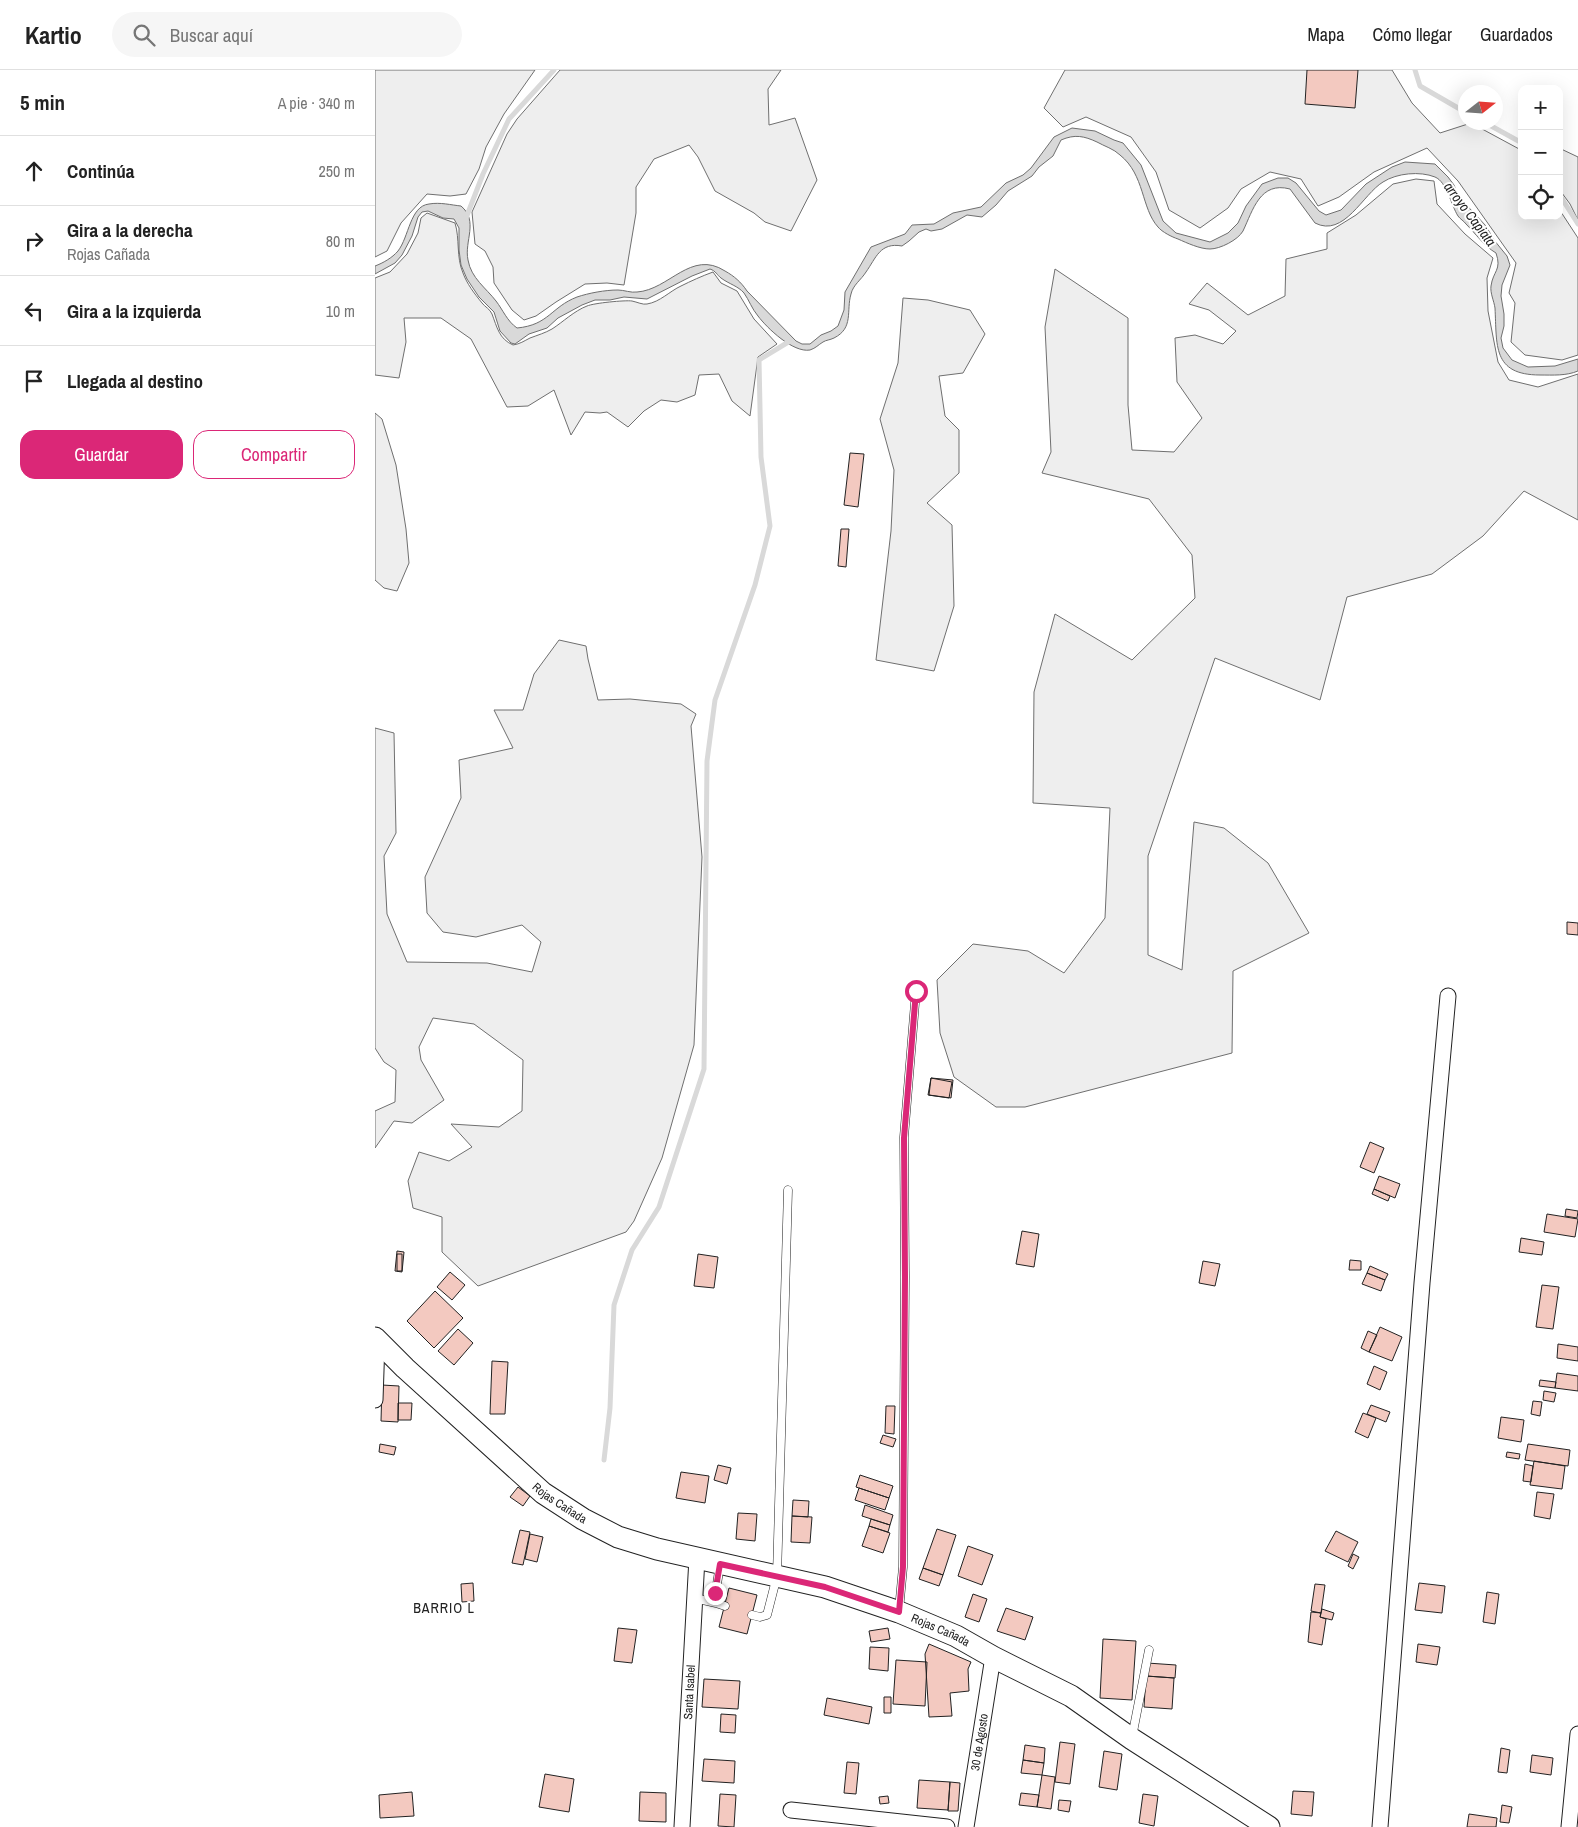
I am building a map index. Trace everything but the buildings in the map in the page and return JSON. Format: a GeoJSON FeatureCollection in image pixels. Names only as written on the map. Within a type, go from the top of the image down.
{"type":"FeatureCollection","features":[{"type":"Feature","properties":{"kind":"main road","name":"Rojas Cañada"},"geometry":{"type":"LineString","coordinates":[[376,1339],[543,1493],[583,1519],[619,1537],[657,1549],[825,1587],[899,1612],[957,1636],[993,1657],[1071,1696],[1132,1739],[1269,1827]]}},
{"type":"Feature","properties":{"kind":"street"},"geometry":{"type":"LineString","coordinates":[[1381,1827],[1422,1283],[1448,996]]}},
{"type":"Feature","properties":{"kind":"street"},"geometry":{"type":"LineString","coordinates":[[375,1400],[376,1339]]}},
{"type":"Feature","properties":{"kind":"street","name":"Santa Isabel"},"geometry":{"type":"LineString","coordinates":[[682,1827],[697,1558]]}},
{"type":"Feature","properties":{"kind":"street","name":"30 de Agosto"},"geometry":{"type":"LineString","coordinates":[[966,1827],[993,1657]]}},
{"type":"Feature","properties":{"kind":"street"},"geometry":{"type":"LineString","coordinates":[[1569,1827],[1578,1734]]}},
{"type":"Feature","properties":{"kind":"street"},"geometry":{"type":"LineString","coordinates":[[791,1810],[947,1827]]}},
{"type":"Feature","properties":{"kind":"lane"},"geometry":{"type":"LineString","coordinates":[[899,1612],[903,1547],[904,1138],[916,991]]}},
{"type":"Feature","properties":{"kind":"lane"},"geometry":{"type":"LineString","coordinates":[[752,1615],[759,1617],[767,1615],[777,1576],[788,1190]]}},
{"type":"Feature","properties":{"kind":"lane"},"geometry":{"type":"LineString","coordinates":[[716,1603],[715,1593],[720,1564]]}},
{"type":"Feature","properties":{"kind":"lane"},"geometry":{"type":"LineString","coordinates":[[694,1598],[725,1606]]}},
{"type":"Feature","properties":{"kind":"lane"},"geometry":{"type":"LineString","coordinates":[[1132,1739],[1149,1650]]}},
{"type":"Feature","properties":{"kind":"shaded area"},"geometry":{"type":"Polygon","coordinates":[[[375,70],[535,70],[504,114],[486,147],[479,169],[466,194],[450,196],[427,194],[401,223],[387,251],[375,257],[375,70]]]}},
{"type":"Feature","properties":{"kind":"shaded area"},"geometry":{"type":"Polygon","coordinates":[[[560,70],[781,70],[768,89],[769,125],[795,118],[817,180],[791,231],[765,222],[754,213],[715,191],[698,157],[689,145],[654,159],[636,187],[636,213],[624,285],[607,283],[585,284],[536,316],[524,320],[512,310],[494,283],[493,267],[485,251],[475,244],[472,212],[507,134],[517,119],[560,70]]]}},
{"type":"Feature","properties":{"kind":"shaded area"},"geometry":{"type":"Polygon","coordinates":[[[1065,70],[1392,70],[1412,103],[1440,133],[1458,127],[1458,130],[1484,130],[1518,148],[1518,220],[1563,220],[1563,215],[1578,238],[1578,355],[1562,360],[1525,355],[1511,342],[1515,303],[1509,293],[1516,263],[1458,181],[1427,148],[1374,172],[1339,197],[1318,206],[1301,179],[1270,172],[1241,189],[1228,208],[1200,228],[1169,210],[1156,172],[1131,137],[1086,117],[1063,127],[1044,108],[1065,70]]]}},
{"type":"Feature","properties":{"kind":"shaded area"},"geometry":{"type":"Polygon","coordinates":[[[1563,150],[1578,157],[1578,220],[1563,194],[1563,150]]]}},
{"type":"Feature","properties":{"kind":"shaded area"},"geometry":{"type":"Polygon","coordinates":[[[1416,179],[1434,181],[1437,204],[1465,234],[1493,258],[1487,278],[1488,311],[1498,362],[1509,380],[1538,387],[1578,374],[1578,520],[1524,491],[1483,536],[1432,574],[1347,597],[1320,700],[1215,658],[1148,856],[1148,955],[1182,970],[1194,822],[1224,828],[1268,863],[1309,933],[1233,971],[1232,1053],[1025,1107],[996,1107],[954,1077],[940,1033],[937,980],[973,944],[1028,951],[1064,973],[1105,918],[1110,808],[1033,803],[1034,692],[1055,614],[1132,660],[1195,598],[1192,555],[1149,499],[1042,473],[1051,452],[1045,327],[1055,269],[1128,318],[1128,405],[1132,450],[1174,452],[1202,418],[1177,382],[1175,338],[1195,335],[1223,344],[1236,331],[1209,310],[1189,304],[1207,283],[1248,315],[1285,296],[1286,259],[1327,249],[1327,233],[1356,215],[1393,184],[1416,179]]]}},
{"type":"Feature","properties":{"kind":"shaded area"},"geometry":{"type":"Polygon","coordinates":[[[427,213],[455,223],[459,261],[465,277],[476,296],[491,312],[502,336],[513,345],[549,330],[587,306],[623,301],[644,304],[652,303],[681,286],[713,272],[721,283],[737,291],[754,319],[777,344],[758,357],[750,416],[732,401],[719,374],[699,375],[695,395],[677,402],[661,400],[644,411],[628,427],[607,412],[585,412],[571,435],[554,390],[528,406],[507,407],[471,339],[441,318],[404,318],[406,342],[399,378],[375,375],[375,278],[390,272],[407,254],[418,233],[421,218],[427,213]]]}},
{"type":"Feature","properties":{"kind":"shaded area"},"geometry":{"type":"Polygon","coordinates":[[[903,298],[928,300],[970,310],[985,334],[963,373],[939,376],[945,416],[959,430],[959,473],[927,503],[952,525],[954,606],[934,671],[876,660],[891,531],[894,470],[880,419],[898,363],[903,298]]]}},
{"type":"Feature","properties":{"kind":"shaded area"},"geometry":{"type":"Polygon","coordinates":[[[375,413],[382,419],[396,465],[406,529],[409,563],[397,591],[384,588],[375,580],[375,413]]]}},
{"type":"Feature","properties":{"kind":"shaded area"},"geometry":{"type":"Polygon","coordinates":[[[559,640],[586,646],[598,700],[630,699],[681,704],[696,714],[691,726],[702,857],[694,1045],[662,1158],[634,1221],[626,1232],[478,1286],[442,1252],[442,1217],[413,1208],[408,1181],[419,1152],[449,1161],[472,1147],[451,1124],[499,1127],[522,1111],[523,1060],[474,1024],[433,1018],[419,1047],[421,1060],[444,1100],[412,1123],[394,1121],[375,1148],[375,1111],[395,1102],[396,1070],[384,1062],[375,1048],[375,728],[394,733],[396,833],[384,856],[387,914],[407,962],[487,963],[532,972],[541,942],[522,925],[476,937],[443,932],[427,913],[425,877],[461,798],[459,760],[513,748],[494,710],[523,710],[534,674],[559,640]]]}},
{"type":"Feature","properties":{"kind":"water","name":"arroyo Capiata"},"geometry":{"type":"Polygon","coordinates":[[[1072,128],[1095,131],[1123,143],[1141,165],[1163,221],[1176,233],[1210,242],[1228,233],[1238,223],[1246,206],[1262,184],[1278,178],[1288,178],[1296,183],[1319,211],[1326,215],[1341,210],[1366,184],[1392,167],[1405,162],[1435,164],[1448,177],[1459,197],[1486,226],[1507,256],[1510,265],[1502,285],[1501,296],[1504,314],[1501,338],[1503,348],[1512,360],[1528,367],[1555,366],[1578,359],[1578,371],[1559,375],[1524,374],[1513,370],[1505,364],[1497,345],[1495,308],[1491,291],[1492,281],[1498,267],[1496,253],[1459,217],[1443,184],[1435,177],[1416,174],[1402,175],[1389,179],[1376,188],[1344,220],[1335,225],[1325,226],[1315,223],[1290,189],[1271,189],[1254,206],[1243,231],[1237,238],[1214,249],[1206,249],[1173,237],[1160,229],[1148,211],[1139,182],[1128,163],[1112,149],[1079,136],[1061,140],[1053,156],[1039,167],[1032,176],[1008,191],[982,217],[967,215],[942,229],[931,231],[926,229],[919,232],[902,246],[889,246],[879,252],[852,291],[847,324],[844,329],[834,338],[824,341],[810,350],[796,348],[781,339],[762,321],[742,291],[710,269],[647,299],[624,297],[610,300],[595,300],[558,318],[547,328],[529,334],[515,344],[511,343],[500,331],[494,312],[479,297],[467,279],[461,265],[459,228],[454,219],[443,218],[428,211],[422,212],[418,217],[412,236],[402,255],[395,263],[375,274],[375,266],[387,260],[398,251],[414,216],[423,206],[437,203],[461,206],[469,218],[470,232],[467,253],[472,272],[496,301],[510,322],[517,328],[543,320],[568,301],[577,297],[608,291],[635,292],[649,290],[680,272],[701,265],[713,266],[731,275],[740,282],[796,341],[802,344],[810,344],[821,335],[838,326],[844,310],[845,292],[871,247],[905,234],[912,225],[934,224],[953,213],[981,207],[1006,183],[1023,175],[1031,168],[1054,137],[1072,128]]]}},
{"type":"Feature","properties":{"kind":"waterway"},"geometry":{"type":"LineString","coordinates":[[466,218],[483,174],[509,119],[554,70]]}},
{"type":"Feature","properties":{"kind":"waterway"},"geometry":{"type":"LineString","coordinates":[[1415,70],[1420,86],[1458,108]]}},
{"type":"Feature","properties":{"kind":"waterway"},"geometry":{"type":"LineString","coordinates":[[1498,130],[1518,141]]}},
{"type":"Feature","properties":{"kind":"waterway"},"geometry":{"type":"LineString","coordinates":[[1563,200],[1578,224]]}},
{"type":"Feature","properties":{"kind":"waterway"},"geometry":{"type":"LineString","coordinates":[[604,1460],[610,1408],[614,1305],[632,1250],[659,1207],[704,1069],[707,761],[715,700],[755,585],[770,526],[761,457],[759,360],[790,341]]}},
{"type":"Feature","properties":{"kind":"district","name":"BARRIO L"},"geometry":{"type":"Point","coordinates":[444,1608]}},
{"type":"Feature","properties":{"kind":"route"},"geometry":{"type":"LineString","coordinates":[[715,1593],[720,1564],[825,1587],[899,1612],[903,1567],[904,1138],[916,991]]}}]}
